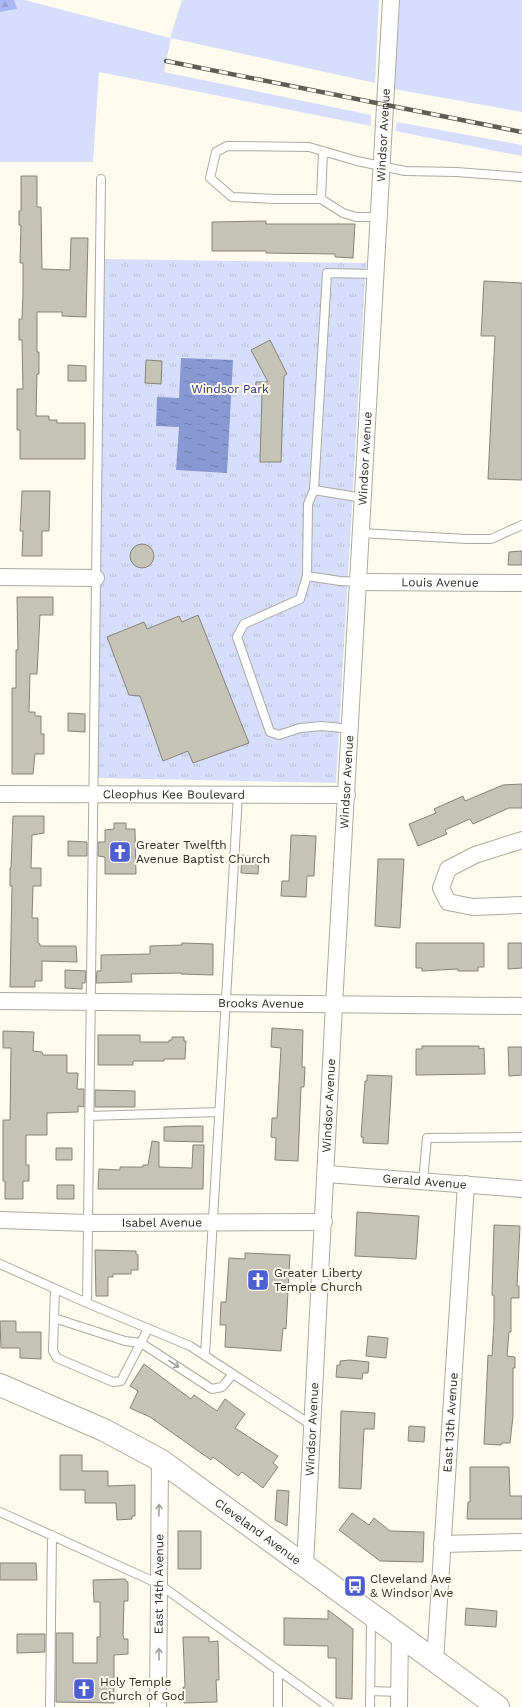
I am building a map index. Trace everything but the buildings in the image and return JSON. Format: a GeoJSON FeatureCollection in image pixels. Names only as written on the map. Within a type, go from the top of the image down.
{"type":"FeatureCollection","features":[{"type":"Feature","properties":{"kind":"main road","name":"Cleveland Avenue"},"geometry":{"type":"LineString","coordinates":[[0,1385],[104,1430],[160,1460],[498,1707]]}},
{"type":"Feature","properties":{"kind":"street","name":"Windsor Avenue"},"geometry":{"type":"LineString","coordinates":[[305,1565],[327,1174],[334,1004],[351,729],[391,0]]}},
{"type":"Feature","properties":{"kind":"street"},"geometry":{"type":"LineString","coordinates":[[0,577],[96,578]]}},
{"type":"Feature","properties":{"kind":"street","name":"Louis Avenue"},"geometry":{"type":"LineString","coordinates":[[359,582],[522,583]]}},
{"type":"Feature","properties":{"kind":"street","name":"Cleophus Kee Boulevard"},"geometry":{"type":"LineString","coordinates":[[0,794],[347,795]]}},
{"type":"Feature","properties":{"kind":"street"},"geometry":{"type":"LineString","coordinates":[[522,840],[475,855],[448,869],[441,888],[448,902],[473,907],[522,905]]}},
{"type":"Feature","properties":{"kind":"street","name":"Brooks Avenue"},"geometry":{"type":"LineString","coordinates":[[0,1001],[522,1006]]}},
{"type":"Feature","properties":{"kind":"street","name":"Gerald Avenue"},"geometry":{"type":"LineString","coordinates":[[327,1174],[522,1189]]}},
{"type":"Feature","properties":{"kind":"street","name":"East 13th Avenue"},"geometry":{"type":"LineString","coordinates":[[435,1661],[466,1184]]}},
{"type":"Feature","properties":{"kind":"street","name":"Isabel Avenue"},"geometry":{"type":"LineString","coordinates":[[0,1220],[88,1223],[324,1222]]}},
{"type":"Feature","properties":{"kind":"street","name":"East 14th Avenue"},"geometry":{"type":"LineString","coordinates":[[158,1707],[160,1460]]}},
{"type":"Feature","properties":{"kind":"street"},"geometry":{"type":"LineString","coordinates":[[442,1544],[522,1542]]}},
{"type":"Feature","properties":{"kind":"street"},"geometry":{"type":"LineString","coordinates":[[400,1634],[400,1699]]}},
{"type":"Feature","properties":{"kind":"lane"},"geometry":{"type":"LineString","coordinates":[[379,218],[356,217],[343,213],[321,198],[276,199],[232,197],[210,178],[216,152],[227,146],[309,147],[356,161],[406,171],[456,172],[522,178]]}},
{"type":"Feature","properties":{"kind":"lane"},"geometry":{"type":"LineString","coordinates":[[321,198],[323,151]]}},
{"type":"Feature","properties":{"kind":"lane"},"geometry":{"type":"LineString","coordinates":[[87,1303],[100,179]]}},
{"type":"Feature","properties":{"kind":"lane"},"geometry":{"type":"LineString","coordinates":[[351,729],[322,726],[300,728],[279,735],[270,732],[237,637],[244,624],[300,599],[307,576],[308,504],[314,490],[327,272],[376,274]]}},
{"type":"Feature","properties":{"kind":"lane"},"geometry":{"type":"LineString","coordinates":[[314,490],[363,498]]}},
{"type":"Feature","properties":{"kind":"lane"},"geometry":{"type":"LineString","coordinates":[[361,533],[492,539],[522,525]]}},
{"type":"Feature","properties":{"kind":"lane"},"geometry":{"type":"LineString","coordinates":[[307,576],[359,582]]}},
{"type":"Feature","properties":{"kind":"lane"},"geometry":{"type":"LineString","coordinates":[[205,1355],[238,795]]}},
{"type":"Feature","properties":{"kind":"lane"},"geometry":{"type":"LineString","coordinates":[[89,1116],[219,1112]]}},
{"type":"Feature","properties":{"kind":"lane"},"geometry":{"type":"LineString","coordinates":[[423,1181],[427,1138],[522,1137]]}},
{"type":"Feature","properties":{"kind":"lane"},"geometry":{"type":"LineString","coordinates":[[0,1264],[87,1303],[190,1346],[313,1427]]}},
{"type":"Feature","properties":{"kind":"lane"},"geometry":{"type":"LineString","coordinates":[[55,1289],[53,1351],[56,1358],[113,1382],[121,1381],[148,1329]]}},
{"type":"Feature","properties":{"kind":"lane"},"geometry":{"type":"LineString","coordinates":[[54,1318],[126,1341],[141,1343],[212,1388],[222,1387],[234,1374]]}},
{"type":"Feature","properties":{"kind":"lane"},"geometry":{"type":"LineString","coordinates":[[0,1512],[159,1584],[329,1707]]}},
{"type":"Feature","properties":{"kind":"lane"},"geometry":{"type":"LineString","coordinates":[[50,1707],[52,1535]]}},
{"type":"Feature","properties":{"kind":"lane"},"geometry":{"type":"LineString","coordinates":[[370,1707],[371,1613]]}},
{"type":"Feature","properties":{"kind":"lane"},"geometry":{"type":"LineString","coordinates":[[278,1670],[278,1707]]}},
{"type":"Feature","properties":{"kind":"lane"},"geometry":{"type":"LineString","coordinates":[[371,1691],[400,1699]]}},
{"type":"Feature","properties":{"kind":"green space"},"geometry":{"type":"Polygon","coordinates":[[[0,0],[14,0],[17,9],[0,12],[0,0]]]}},
{"type":"Feature","properties":{"kind":"green space"},"geometry":{"type":"Polygon","coordinates":[[[14,0],[25,0],[170,38],[182,0],[379,0],[375,83],[171,38],[164,72],[371,115],[371,126],[99,72],[93,162],[0,162],[0,12],[16,9],[14,0]]]}},
{"type":"Feature","properties":{"kind":"green space"},"geometry":{"type":"Polygon","coordinates":[[[400,0],[522,0],[522,112],[394,89],[400,0]]]}},
{"type":"Feature","properties":{"kind":"green space"},"geometry":{"type":"Polygon","coordinates":[[[397,122],[522,145],[522,156],[395,131],[397,122]]]}},
{"type":"Feature","properties":{"kind":"green space","name":"Windsor Park"},"geometry":{"type":"Polygon","coordinates":[[[103,259],[366,263],[336,783],[98,778],[103,259]]]}},
{"type":"Feature","properties":{"kind":"water"},"geometry":{"type":"Polygon","coordinates":[[[181,358],[233,360],[227,473],[176,470],[179,427],[156,426],[157,397],[179,398],[181,358]]]}},
{"type":"Feature","properties":{"kind":"railway"},"geometry":{"type":"LineString","coordinates":[[166,61],[522,132]]}},
{"type":"Feature","properties":{"kind":"place","name":"Greater Twelfth Avenue Baptist Church"},"geometry":{"type":"Point","coordinates":[120,852]}},
{"type":"Feature","properties":{"kind":"place","name":"Greater Liberty Temple Church"},"geometry":{"type":"Point","coordinates":[258,1280]}},
{"type":"Feature","properties":{"kind":"place","name":"Cleveland Ave & Windsor Ave"},"geometry":{"type":"Point","coordinates":[355,1586]}},
{"type":"Feature","properties":{"kind":"place","name":"Holy Temple Church of God"},"geometry":{"type":"Point","coordinates":[84,1689]}}]}
